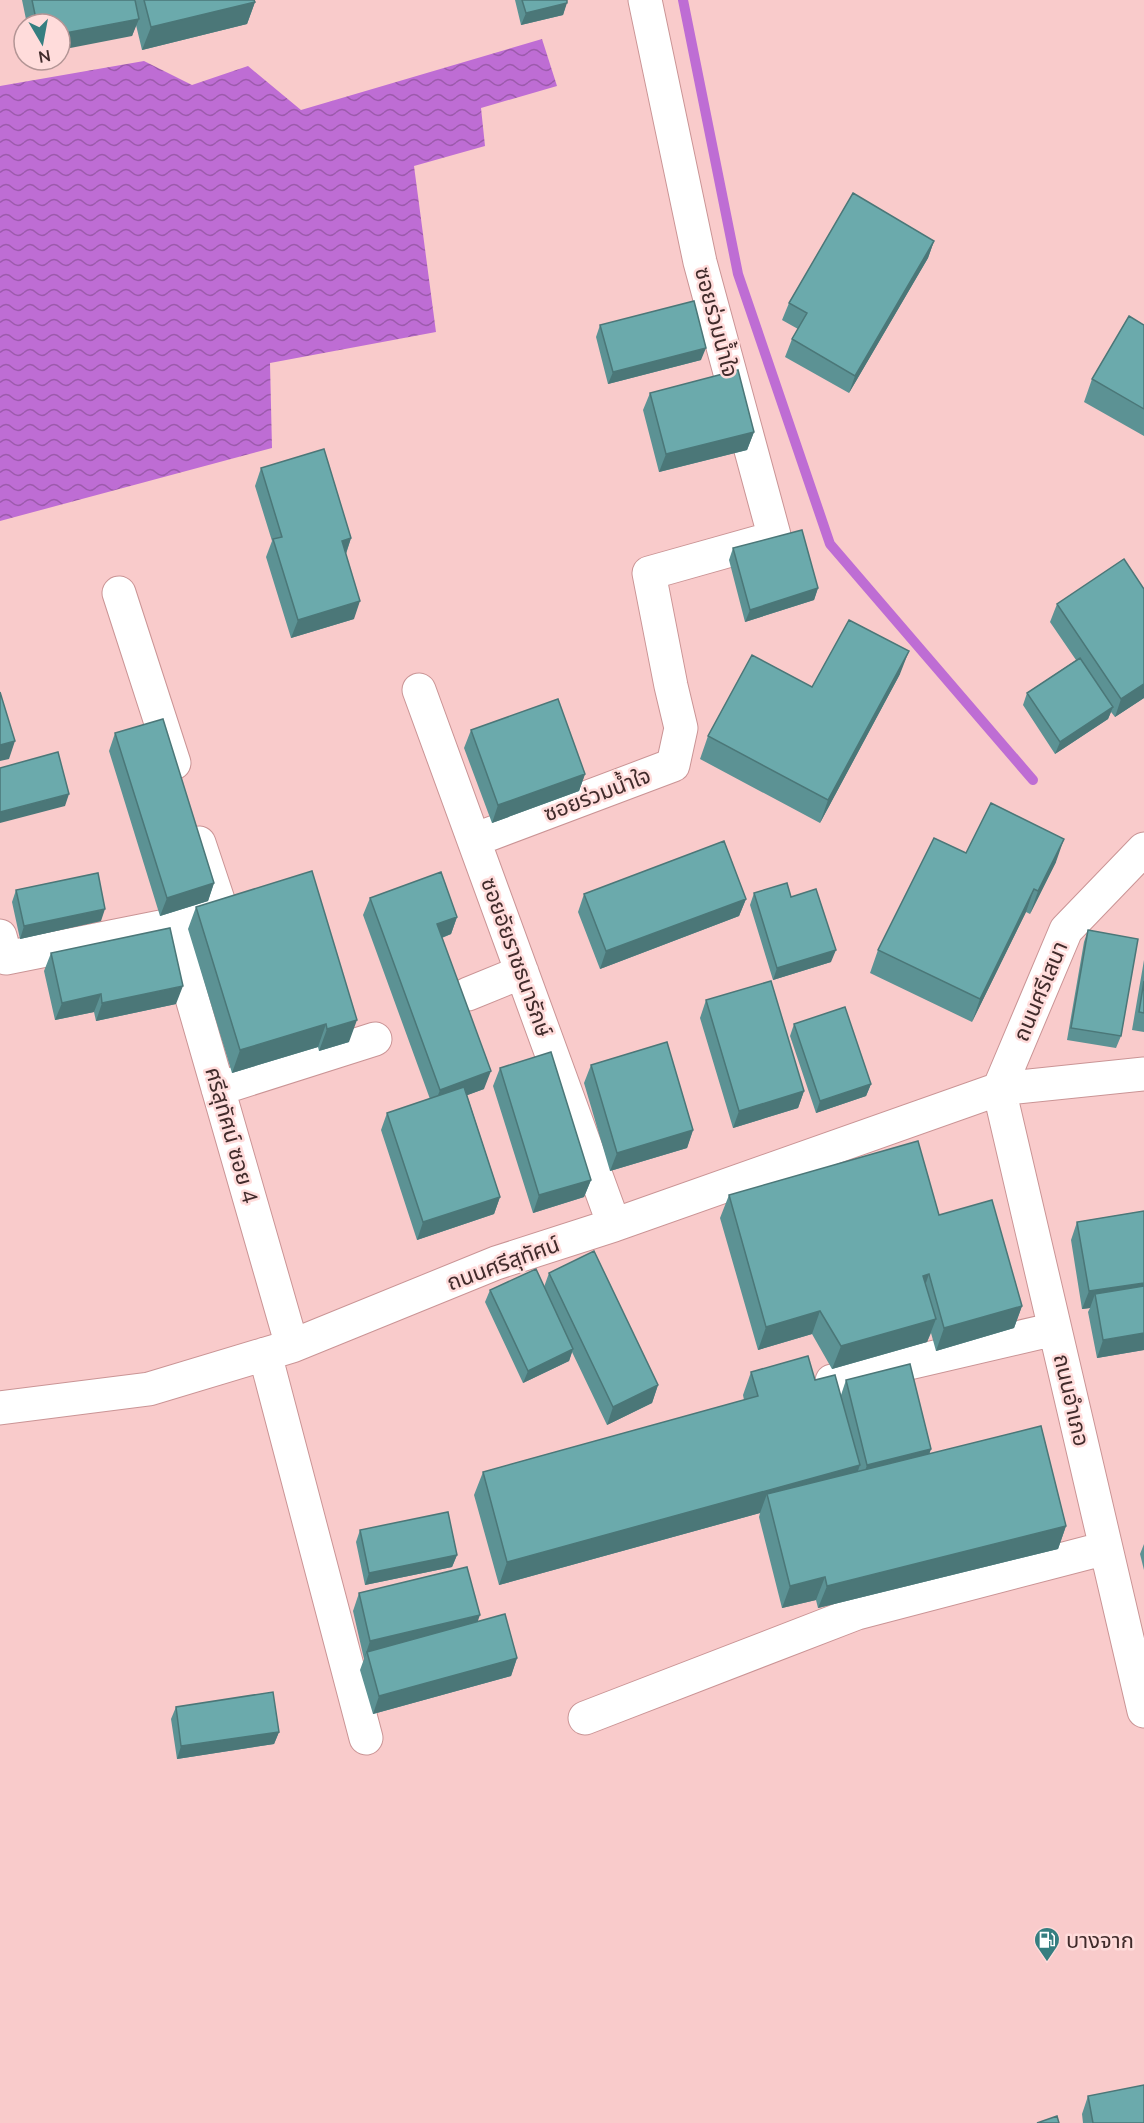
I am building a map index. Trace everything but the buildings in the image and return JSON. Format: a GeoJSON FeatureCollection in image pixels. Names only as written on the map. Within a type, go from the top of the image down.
{"type":"FeatureCollection","features":[{"type":"Feature","properties":{"kind":"street","name":"ซอยร่วมน้ำใจ"},"geometry":{"type":"LineString","coordinates":[[474,840],[673,765],[681,728],[649,573],[770,539],[774,535],[700,262],[645,0]]}},
{"type":"Feature","properties":{"kind":"street"},"geometry":{"type":"LineString","coordinates":[[0,936],[6,958],[171,925],[221,909],[119,593]]}},
{"type":"Feature","properties":{"kind":"street","name":"ซอยอัยราชธนารักษ์"},"geometry":{"type":"LineString","coordinates":[[419,690],[614,1225]]}},
{"type":"Feature","properties":{"kind":"street","name":"ถนนศรีเสนา"},"geometry":{"type":"LineString","coordinates":[[999,1089],[1066,930],[1144,849]]}},
{"type":"Feature","properties":{"kind":"street","name":"ศรีสุทัศน์ ซอย 4"},"geometry":{"type":"LineString","coordinates":[[171,925],[218,1089],[366,1738]]}},
{"type":"Feature","properties":{"kind":"street"},"geometry":{"type":"LineString","coordinates":[[468,994],[522,972]]}},
{"type":"Feature","properties":{"kind":"street"},"geometry":{"type":"LineString","coordinates":[[218,1089],[375,1039]]}},
{"type":"Feature","properties":{"kind":"street","name":"ถนนศรีสุทัศน์"},"geometry":{"type":"LineString","coordinates":[[0,1408],[149,1389],[278,1350],[496,1263],[614,1225],[999,1089],[1144,1074]]}},
{"type":"Feature","properties":{"kind":"street","name":"ถนนอำเภอ"},"geometry":{"type":"LineString","coordinates":[[999,1089],[1144,1711]]}},
{"type":"Feature","properties":{"kind":"street"},"geometry":{"type":"LineString","coordinates":[[832,1381],[1055,1329]]}},
{"type":"Feature","properties":{"kind":"street"},"geometry":{"type":"LineString","coordinates":[[585,1718],[857,1613],[1106,1548]]}},
{"type":"Feature","properties":{"kind":"water"},"geometry":{"type":"Polygon","coordinates":[[[542,39],[557,86],[481,108],[485,146],[414,166],[436,332],[270,363],[272,448],[0,521],[0,86],[144,61],[192,85],[248,66],[301,110],[542,39]]]}},
{"type":"Feature","properties":{"kind":"waterway"},"geometry":{"type":"LineString","coordinates":[[683,0],[738,274],[830,544],[1033,780]]}},
{"type":"Feature","properties":{"kind":"place","name":"บางจาก"},"geometry":{"type":"Point","coordinates":[1047,1963]}}]}
